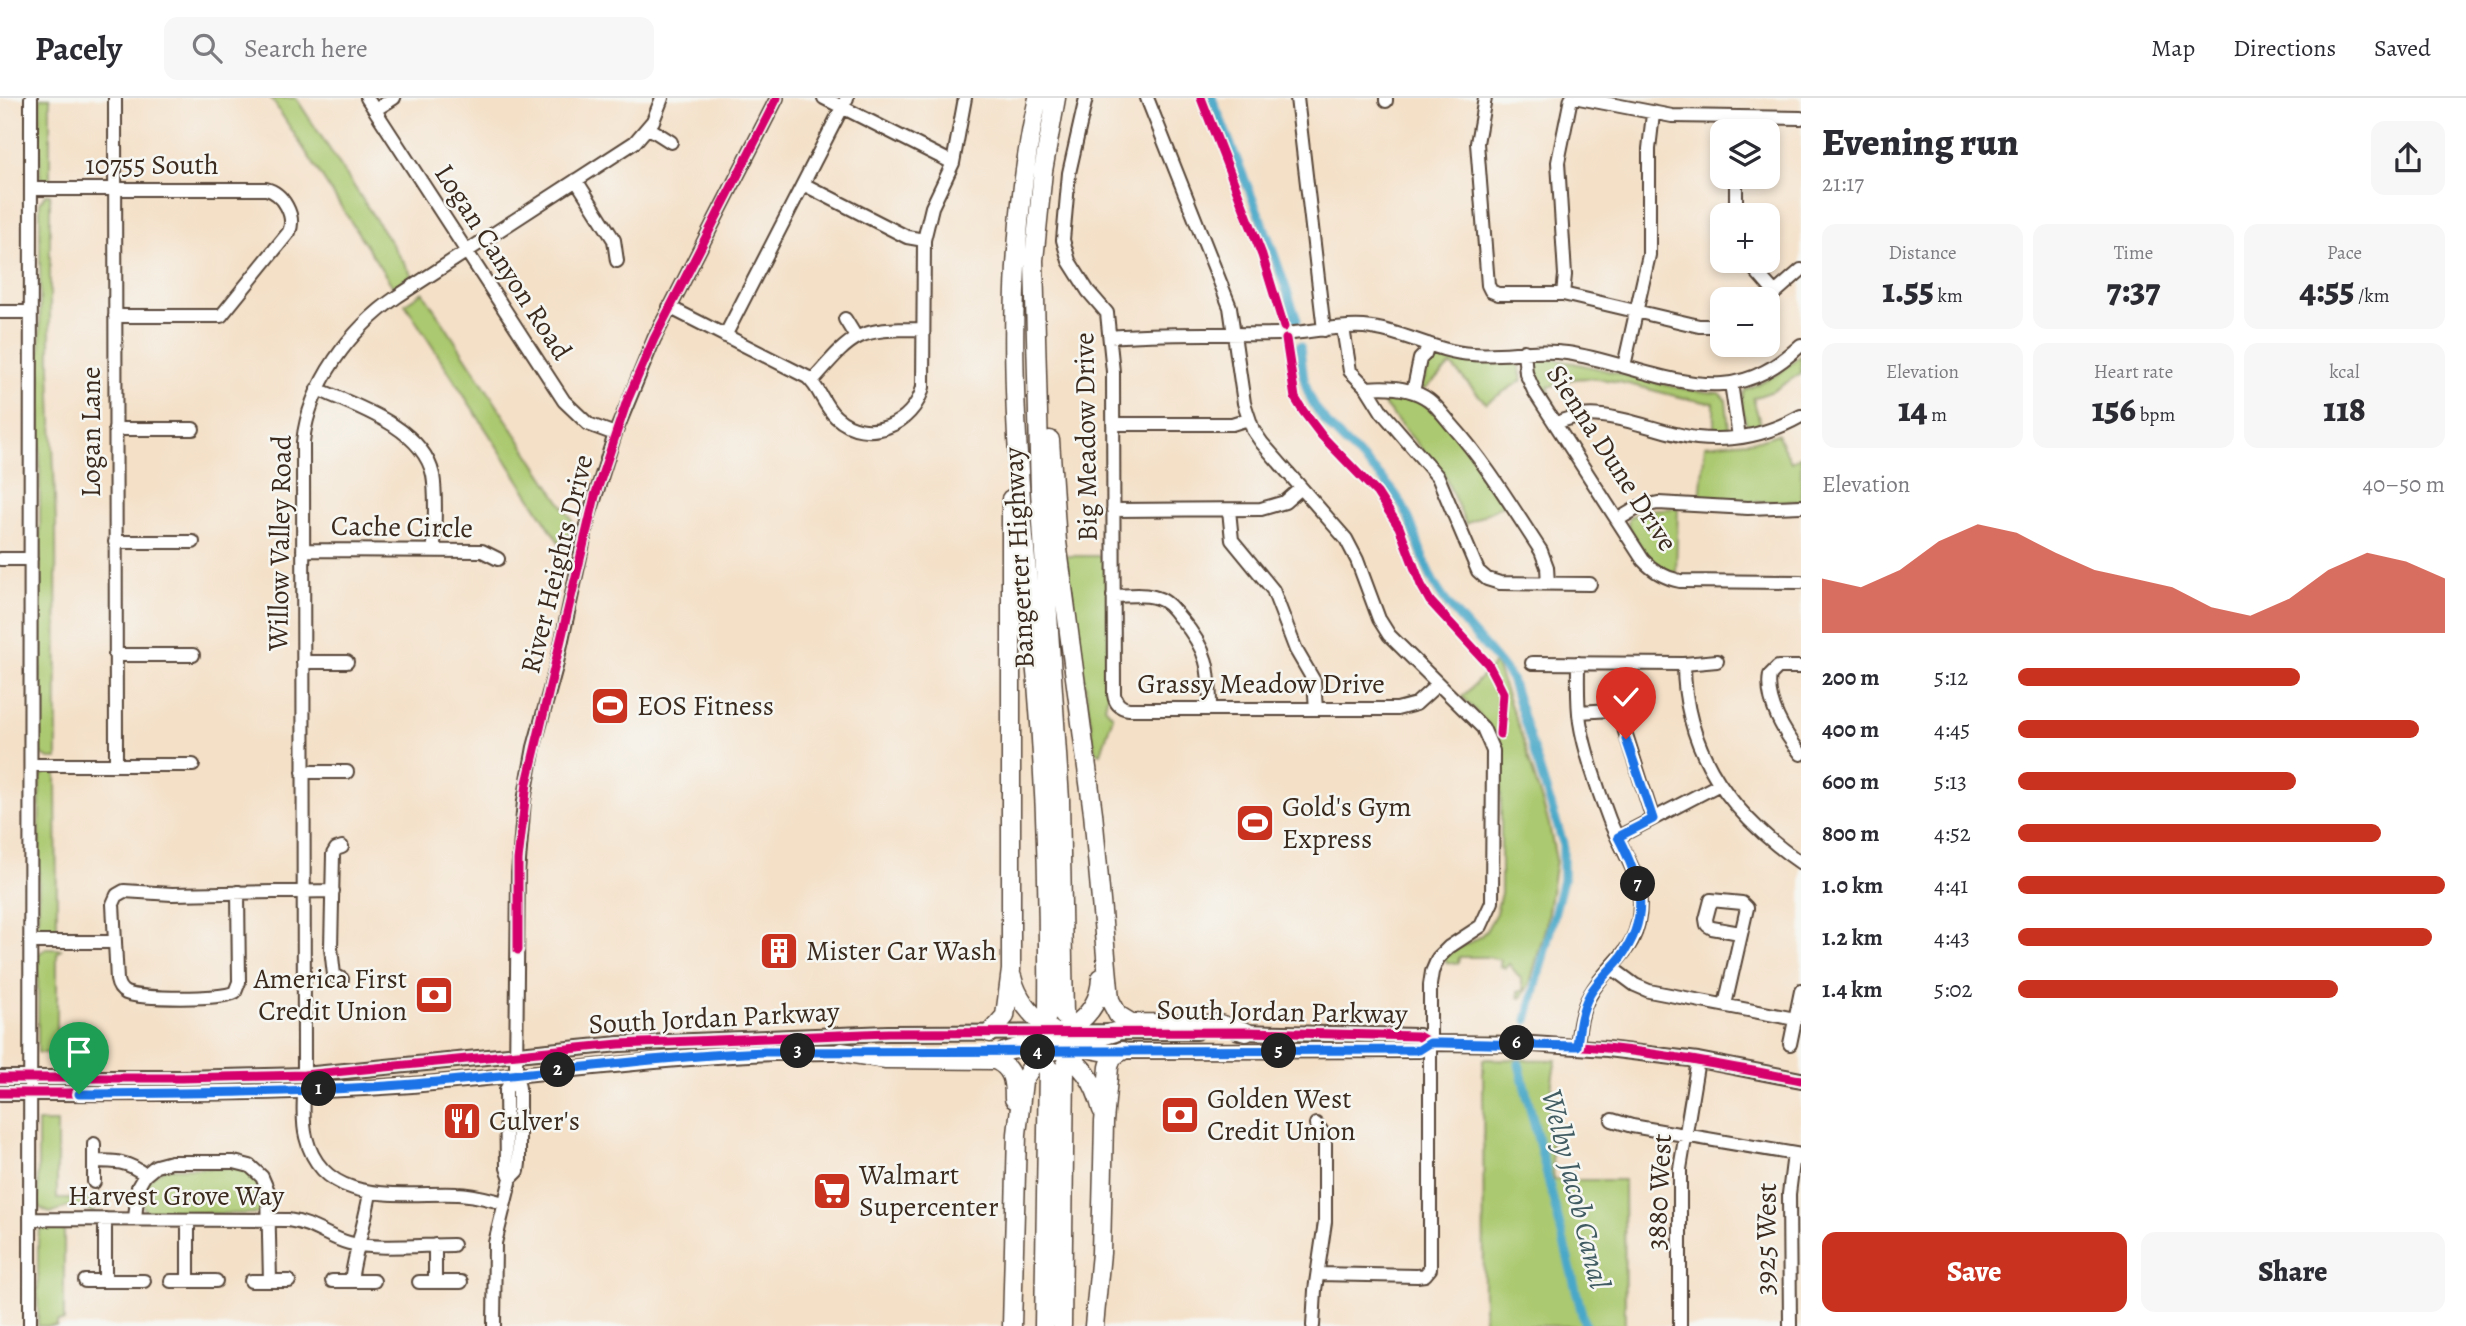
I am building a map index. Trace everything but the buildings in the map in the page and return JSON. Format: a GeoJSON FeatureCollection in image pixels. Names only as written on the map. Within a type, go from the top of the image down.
{"type":"FeatureCollection","features":[{"type":"Feature","properties":{"kind":"highway","name":"Bangerter Highway"},"geometry":{"type":"LineString","coordinates":[[1038,98],[1025,163],[1018,223],[1016,327],[1020,471],[1045,811],[1056,1041],[1062,1326]]}},
{"type":"Feature","properties":{"kind":"highway","name":"Bangerter Highway"},"geometry":{"type":"LineString","coordinates":[[1044,1326],[1056,1041],[1060,800],[1040,491],[1035,241],[1039,198],[1056,98]]}},
{"type":"Feature","properties":{"kind":"highway"},"geometry":{"type":"LineString","coordinates":[[1035,287],[1057,542],[1093,813],[1109,997],[1116,1013],[1125,1020],[1138,1024],[1219,1024],[1246,1032]]}},
{"type":"Feature","properties":{"kind":"highway"},"geometry":{"type":"LineString","coordinates":[[990,1033],[1005,1016],[1011,970],[1010,534],[1016,327]]}},
{"type":"Feature","properties":{"kind":"highway"},"geometry":{"type":"LineString","coordinates":[[1012,1326],[1017,1134],[1024,1079],[1035,1061],[1086,1017],[1097,999],[1101,982],[1103,933]]}},
{"type":"Feature","properties":{"kind":"highway"},"geometry":{"type":"LineString","coordinates":[[1011,970],[1014,986],[1028,1008],[1083,1067],[1098,1097],[1104,1122]]}},
{"type":"Feature","properties":{"kind":"highway"},"geometry":{"type":"LineString","coordinates":[[1004,1052],[1115,1032]]}},
{"type":"Feature","properties":{"kind":"highway"},"geometry":{"type":"LineString","coordinates":[[1056,1041],[1101,1051]]}},
{"type":"Feature","properties":{"kind":"highway"},"geometry":{"type":"LineString","coordinates":[[841,1052],[886,1059],[998,1061],[1007,1067],[1012,1076],[1017,1134]]}},
{"type":"Feature","properties":{"kind":"highway"},"geometry":{"type":"LineString","coordinates":[[1094,1326],[1101,1253],[1104,1122],[1109,1063],[1112,1057],[1122,1052]]}},
{"type":"Feature","properties":{"kind":"main road","name":"South Jordan Parkway"},"geometry":{"type":"LineString","coordinates":[[1115,1032],[1419,1036],[1430,1043],[1577,1046],[1698,1060],[1801,1080]]}},
{"type":"Feature","properties":{"kind":"main road","name":"South Jordan Parkway"},"geometry":{"type":"LineString","coordinates":[[0,1093],[304,1082],[517,1054],[636,1042],[888,1033],[990,1033],[1056,1041]]}},
{"type":"Feature","properties":{"kind":"main road","name":"South Jordan Parkway"},"geometry":{"type":"LineString","coordinates":[[1101,1051],[1419,1050],[1430,1043]]}},
{"type":"Feature","properties":{"kind":"main road","name":"South Jordan Parkway"},"geometry":{"type":"LineString","coordinates":[[0,1077],[408,1085],[730,1054],[1004,1052]]}},
{"type":"Feature","properties":{"kind":"street"},"geometry":{"type":"LineString","coordinates":[[30,1326],[31,98]]}},
{"type":"Feature","properties":{"kind":"street","name":"Logan Lane"},"geometry":{"type":"LineString","coordinates":[[115,98],[116,765]]}},
{"type":"Feature","properties":{"kind":"street","name":"Logan Canyon Road"},"geometry":{"type":"LineString","coordinates":[[367,98],[568,407],[588,424],[615,434]]}},
{"type":"Feature","properties":{"kind":"street"},"geometry":{"type":"LineString","coordinates":[[375,110],[394,98]]}},
{"type":"Feature","properties":{"kind":"street","name":"Willow Valley Road"},"geometry":{"type":"LineString","coordinates":[[504,1203],[466,1194],[370,1193],[354,1189],[337,1181],[317,1162],[306,1137],[303,442],[308,414],[317,389],[332,364],[375,313],[635,142],[657,115],[662,98]]}},
{"type":"Feature","properties":{"kind":"street","name":"River Heights Drive"},"geometry":{"type":"LineString","coordinates":[[494,1326],[494,1252],[511,1178],[518,1171],[519,1163],[519,1088],[516,1074],[518,860],[524,801],[534,747],[561,645],[582,542],[615,434],[669,307],[777,98]]}},
{"type":"Feature","properties":{"kind":"street"},"geometry":{"type":"LineString","coordinates":[[824,98],[844,102],[953,163]]}},
{"type":"Feature","properties":{"kind":"street"},"geometry":{"type":"LineString","coordinates":[[669,307],[812,381],[831,411],[848,425],[870,430],[892,425],[910,413],[920,397],[924,376],[924,240],[932,207],[953,163],[965,98]]}},
{"type":"Feature","properties":{"kind":"street","name":"Big Meadow Drive"},"geometry":{"type":"LineString","coordinates":[[1086,98],[1069,173],[1063,240],[1069,261],[1088,291],[1107,313],[1110,337],[1113,366],[1114,694],[1118,705]]}},
{"type":"Feature","properties":{"kind":"street"},"geometry":{"type":"LineString","coordinates":[[1147,98],[1225,293],[1231,313],[1248,419],[1259,439],[1350,546],[1384,627],[1483,728],[1492,745],[1494,889],[1491,909],[1481,926],[1445,950],[1434,964],[1430,985],[1430,1269],[1425,1275],[1417,1276],[1318,1275]]}},
{"type":"Feature","properties":{"kind":"street"},"geometry":{"type":"LineString","coordinates":[[1297,98],[1324,330]]}},
{"type":"Feature","properties":{"kind":"street"},"geometry":{"type":"LineString","coordinates":[[1485,98],[1477,143],[1488,285],[1491,291],[1498,294],[1563,294],[1699,326],[1710,326]]}},
{"type":"Feature","properties":{"kind":"street"},"geometry":{"type":"LineString","coordinates":[[1563,294],[1565,266],[1558,162],[1571,98]]}},
{"type":"Feature","properties":{"kind":"street"},"geometry":{"type":"LineString","coordinates":[[1579,98],[1653,114],[1801,118]]}},
{"type":"Feature","properties":{"kind":"street"},"geometry":{"type":"LineString","coordinates":[[725,335],[844,102]]}},
{"type":"Feature","properties":{"kind":"street"},"geometry":{"type":"LineString","coordinates":[[1624,366],[1649,255],[1649,159],[1653,114]]}},
{"type":"Feature","properties":{"kind":"street"},"geometry":{"type":"LineString","coordinates":[[649,128],[671,142]]}},
{"type":"Feature","properties":{"kind":"street"},"geometry":{"type":"LineString","coordinates":[[576,180],[614,240],[617,261]]}},
{"type":"Feature","properties":{"kind":"street"},"geometry":{"type":"LineString","coordinates":[[803,184],[907,237],[924,240]]}},
{"type":"Feature","properties":{"kind":"street","name":"10755 South"},"geometry":{"type":"LineString","coordinates":[[31,189],[265,189],[273,191],[291,215],[290,229],[221,316],[115,316]]}},
{"type":"Feature","properties":{"kind":"street"},"geometry":{"type":"LineString","coordinates":[[1780,288],[1801,270]]}},
{"type":"Feature","properties":{"kind":"street"},"geometry":{"type":"LineString","coordinates":[[0,312],[30,312]]}},
{"type":"Feature","properties":{"kind":"street"},"geometry":{"type":"LineString","coordinates":[[845,319],[856,337]]}},
{"type":"Feature","properties":{"kind":"street"},"geometry":{"type":"LineString","coordinates":[[1343,328],[1350,371],[1367,388],[1382,412],[1442,484],[1480,573],[1500,583],[1590,584]]}},
{"type":"Feature","properties":{"kind":"street"},"geometry":{"type":"LineString","coordinates":[[812,381],[841,349],[856,337],[878,330],[923,329]]}},
{"type":"Feature","properties":{"kind":"street"},"geometry":{"type":"LineString","coordinates":[[1110,337],[1377,329],[1427,349],[1471,355],[1524,351],[1566,352],[1710,384],[1731,383],[1770,370],[1801,345]]}},
{"type":"Feature","properties":{"kind":"street"},"geometry":{"type":"LineString","coordinates":[[1415,387],[1426,361],[1427,349]]}},
{"type":"Feature","properties":{"kind":"street","name":"Sienna Dune Drive"},"geometry":{"type":"LineString","coordinates":[[1524,351],[1526,373],[1531,385],[1647,564],[1660,574],[1673,579],[1801,582]]}},
{"type":"Feature","properties":{"kind":"street"},"geometry":{"type":"LineString","coordinates":[[1731,383],[1739,438]]}},
{"type":"Feature","properties":{"kind":"street"},"geometry":{"type":"LineString","coordinates":[[1367,388],[1415,387],[1431,402],[1478,453],[1544,556],[1548,584]]}},
{"type":"Feature","properties":{"kind":"street"},"geometry":{"type":"LineString","coordinates":[[317,389],[395,425],[409,435],[422,450],[429,463],[434,484],[433,551]]}},
{"type":"Feature","properties":{"kind":"street"},"geometry":{"type":"LineString","coordinates":[[1556,424],[1572,416],[1594,415],[1688,437],[1710,439],[1739,438],[1767,431],[1801,416]]}},
{"type":"Feature","properties":{"kind":"street"},"geometry":{"type":"LineString","coordinates":[[1113,424],[1232,424],[1248,419]]}},
{"type":"Feature","properties":{"kind":"street"},"geometry":{"type":"LineString","coordinates":[[115,429],[193,429]]}},
{"type":"Feature","properties":{"kind":"street"},"geometry":{"type":"LineString","coordinates":[[1113,510],[1274,507],[1291,498],[1301,488]]}},
{"type":"Feature","properties":{"kind":"street"},"geometry":{"type":"LineString","coordinates":[[1617,520],[1639,507],[1658,503],[1764,508],[1801,506]]}},
{"type":"Feature","properties":{"kind":"street"},"geometry":{"type":"LineString","coordinates":[[1229,509],[1232,540],[1273,590],[1296,650],[1314,681],[1315,709]]}},
{"type":"Feature","properties":{"kind":"street"},"geometry":{"type":"LineString","coordinates":[[115,541],[193,542]]}},
{"type":"Feature","properties":{"kind":"street","name":"Cache Circle"},"geometry":{"type":"LineString","coordinates":[[303,550],[482,551],[498,559]]}},
{"type":"Feature","properties":{"kind":"street"},"geometry":{"type":"LineString","coordinates":[[0,559],[31,559]]}},
{"type":"Feature","properties":{"kind":"street"},"geometry":{"type":"LineString","coordinates":[[1113,596],[1149,596],[1160,599],[1186,624],[1206,655],[1210,679],[1210,709]]}},
{"type":"Feature","properties":{"kind":"street"},"geometry":{"type":"LineString","coordinates":[[115,655],[193,655]]}},
{"type":"Feature","properties":{"kind":"street"},"geometry":{"type":"LineString","coordinates":[[1532,663],[1685,664],[1717,661]]}},
{"type":"Feature","properties":{"kind":"street"},"geometry":{"type":"LineString","coordinates":[[303,662],[347,662]]}},
{"type":"Feature","properties":{"kind":"street"},"geometry":{"type":"LineString","coordinates":[[1577,1046],[1586,1002],[1597,984],[1631,943],[1638,922],[1640,903],[1636,877],[1600,791],[1581,729],[1578,663]]}},
{"type":"Feature","properties":{"kind":"street"},"geometry":{"type":"LineString","coordinates":[[1685,664],[1686,697],[1692,724],[1701,749],[1720,784],[1737,809],[1757,830],[1801,863]]}},
{"type":"Feature","properties":{"kind":"street"},"geometry":{"type":"LineString","coordinates":[[1801,667],[1774,669],[1769,682],[1781,722],[1801,754]]}},
{"type":"Feature","properties":{"kind":"street","name":"Grassy Meadow Drive"},"geometry":{"type":"LineString","coordinates":[[1118,705],[1129,709],[1406,708],[1416,704],[1438,684]]}},
{"type":"Feature","properties":{"kind":"street"},"geometry":{"type":"LineString","coordinates":[[1579,712],[1611,710],[1619,713],[1653,819]]}},
{"type":"Feature","properties":{"kind":"street"},"geometry":{"type":"LineString","coordinates":[[31,765],[193,765]]}},
{"type":"Feature","properties":{"kind":"street"},"geometry":{"type":"LineString","coordinates":[[303,772],[347,772]]}},
{"type":"Feature","properties":{"kind":"street"},"geometry":{"type":"LineString","coordinates":[[1618,837],[1720,784]]}},
{"type":"Feature","properties":{"kind":"street"},"geometry":{"type":"LineString","coordinates":[[342,846],[333,854],[332,964],[334,975],[342,979]]}},
{"type":"Feature","properties":{"kind":"street"},"geometry":{"type":"LineString","coordinates":[[238,892],[239,982],[235,992],[224,997],[159,997],[128,994],[120,988],[117,980],[113,901],[124,891],[172,894],[238,892],[333,891]]}},
{"type":"Feature","properties":{"kind":"street"},"geometry":{"type":"LineString","coordinates":[[1725,1005],[1746,905],[1712,900],[1706,919],[1707,925],[1740,933]]}},
{"type":"Feature","properties":{"kind":"street"},"geometry":{"type":"LineString","coordinates":[[30,942],[114,942]]}},
{"type":"Feature","properties":{"kind":"street"},"geometry":{"type":"LineString","coordinates":[[1612,968],[1644,989],[1795,1019]]}},
{"type":"Feature","properties":{"kind":"street"},"geometry":{"type":"LineString","coordinates":[[1790,1044],[1801,991]]}},
{"type":"Feature","properties":{"kind":"street","name":"3880 West"},"geometry":{"type":"LineString","coordinates":[[1680,1326],[1679,1175],[1698,1060]]}},
{"type":"Feature","properties":{"kind":"street"},"geometry":{"type":"LineString","coordinates":[[1612,1120],[1632,1126],[1798,1154]]}},
{"type":"Feature","properties":{"kind":"street"},"geometry":{"type":"LineString","coordinates":[[1313,1326],[1315,1290],[1325,1222],[1325,1144],[1316,1125]]}},
{"type":"Feature","properties":{"kind":"street"},"geometry":{"type":"LineString","coordinates":[[94,1144],[94,1182]]}},
{"type":"Feature","properties":{"kind":"street","name":"3925 West"},"geometry":{"type":"LineString","coordinates":[[1790,1326],[1789,1194],[1798,1154]]}},
{"type":"Feature","properties":{"kind":"street"},"geometry":{"type":"LineString","coordinates":[[94,1161],[121,1161],[145,1175]]}},
{"type":"Feature","properties":{"kind":"street"},"geometry":{"type":"LineString","coordinates":[[135,1219],[137,1193],[145,1175],[156,1166],[171,1162],[245,1164],[255,1169],[265,1181],[268,1191],[271,1220],[270,1281]]}},
{"type":"Feature","properties":{"kind":"street"},"geometry":{"type":"LineString","coordinates":[[351,1281],[370,1193]]}},
{"type":"Feature","properties":{"kind":"street","name":"Harvest Grove Way"},"geometry":{"type":"LineString","coordinates":[[30,1219],[271,1220],[306,1223],[341,1240],[358,1244],[453,1245]]}},
{"type":"Feature","properties":{"kind":"street"},"geometry":{"type":"LineString","coordinates":[[105,1219],[105,1281]]}},
{"type":"Feature","properties":{"kind":"street"},"geometry":{"type":"LineString","coordinates":[[188,1220],[188,1281]]}},
{"type":"Feature","properties":{"kind":"street"},"geometry":{"type":"LineString","coordinates":[[435,1245],[435,1282]]}},
{"type":"Feature","properties":{"kind":"street"},"geometry":{"type":"LineString","coordinates":[[85,1281],[144,1281]]}},
{"type":"Feature","properties":{"kind":"street"},"geometry":{"type":"LineString","coordinates":[[171,1281],[216,1281]]}},
{"type":"Feature","properties":{"kind":"street"},"geometry":{"type":"LineString","coordinates":[[251,1281],[289,1281]]}},
{"type":"Feature","properties":{"kind":"street"},"geometry":{"type":"LineString","coordinates":[[332,1281],[374,1281]]}},
{"type":"Feature","properties":{"kind":"street"},"geometry":{"type":"LineString","coordinates":[[419,1282],[461,1282]]}},
{"type":"Feature","properties":{"kind":"green space"},"geometry":{"type":"Polygon","coordinates":[[[40,98],[50,98],[50,183],[44,182],[40,176],[40,98]]]}},
{"type":"Feature","properties":{"kind":"green space"},"geometry":{"type":"Polygon","coordinates":[[[271,98],[296,98],[412,275],[393,287],[271,98]]]}},
{"type":"Feature","properties":{"kind":"green space"},"geometry":{"type":"Polygon","coordinates":[[[46,194],[50,194],[50,369],[56,524],[57,759],[49,759],[42,755],[40,750],[40,202],[46,194]]]}},
{"type":"Feature","properties":{"kind":"green space"},"geometry":{"type":"Polygon","coordinates":[[[423,292],[572,520],[564,550],[405,304],[423,292]]]}},
{"type":"Feature","properties":{"kind":"green space"},"geometry":{"type":"Polygon","coordinates":[[[1436,355],[1476,363],[1512,360],[1519,365],[1522,380],[1486,403],[1451,365],[1425,389],[1421,388],[1432,358],[1436,355]]]}},
{"type":"Feature","properties":{"kind":"green space"},"geometry":{"type":"Polygon","coordinates":[[[1801,355],[1801,373],[1773,391],[1753,398],[1761,426],[1749,428],[1742,409],[1745,390],[1780,373],[1801,355]]]}},
{"type":"Feature","properties":{"kind":"green space"},"geometry":{"type":"Polygon","coordinates":[[[1549,359],[1676,387],[1719,393],[1726,400],[1729,429],[1725,433],[1714,433],[1714,403],[1589,378],[1574,379],[1548,387],[1557,413],[1538,386],[1531,370],[1536,360],[1549,359]]]}},
{"type":"Feature","properties":{"kind":"green space"},"geometry":{"type":"Polygon","coordinates":[[[1387,392],[1405,394],[1423,403],[1440,417],[1470,452],[1505,504],[1466,524],[1444,475],[1385,406],[1383,397],[1387,392]]]}},
{"type":"Feature","properties":{"kind":"green space"},"geometry":{"type":"Polygon","coordinates":[[[1777,434],[1791,462],[1801,456],[1801,501],[1700,499],[1705,445],[1759,440],[1777,434]]]}},
{"type":"Feature","properties":{"kind":"green space"},"geometry":{"type":"Polygon","coordinates":[[[1678,508],[1676,574],[1660,567],[1647,555],[1628,524],[1629,518],[1646,510],[1678,508]]]}},
{"type":"Feature","properties":{"kind":"green space"},"geometry":{"type":"Polygon","coordinates":[[[1066,556],[1108,556],[1108,693],[1105,707],[1113,716],[1101,753],[1095,752],[1066,556]]]}},
{"type":"Feature","properties":{"kind":"green space"},"geometry":{"type":"Polygon","coordinates":[[[1495,663],[1549,824],[1556,860],[1546,925],[1530,983],[1521,998],[1518,992],[1524,990],[1521,979],[1509,964],[1505,968],[1500,966],[1501,960],[1487,957],[1459,957],[1458,963],[1447,963],[1444,958],[1486,931],[1496,913],[1501,893],[1501,762],[1498,743],[1488,724],[1462,697],[1495,663]]]}},
{"type":"Feature","properties":{"kind":"green space"},"geometry":{"type":"Polygon","coordinates":[[[56,770],[57,930],[62,935],[47,935],[38,928],[40,778],[46,771],[56,770]]]}},
{"type":"Feature","properties":{"kind":"green space"},"geometry":{"type":"Polygon","coordinates":[[[46,949],[61,949],[57,954],[57,1053],[38,1053],[38,954],[46,949]]]}},
{"type":"Feature","properties":{"kind":"green space"},"geometry":{"type":"Polygon","coordinates":[[[1483,1059],[1556,1060],[1550,1105],[1554,1180],[1624,1180],[1625,1326],[1484,1326],[1483,1059]]]}},
{"type":"Feature","properties":{"kind":"green space"},"geometry":{"type":"Polygon","coordinates":[[[38,1122],[57,1122],[57,1199],[94,1199],[94,1213],[74,1205],[50,1213],[40,1208],[38,1122]]]}},
{"type":"Feature","properties":{"kind":"green space"},"geometry":{"type":"Polygon","coordinates":[[[166,1168],[237,1168],[252,1172],[264,1197],[261,1214],[148,1213],[143,1207],[147,1183],[166,1168]]]}},
{"type":"Feature","properties":{"kind":"green space"},"geometry":{"type":"Polygon","coordinates":[[[45,1225],[64,1225],[64,1321],[57,1321],[57,1326],[38,1326],[38,1239],[39,1232],[45,1225]]]}},
{"type":"Feature","properties":{"kind":"waterway","name":"Welby Jacob Canal"},"geometry":{"type":"LineString","coordinates":[[1212,98],[1268,237],[1297,320]]}},
{"type":"Feature","properties":{"kind":"waterway","name":"Welby Jacob Canal"},"geometry":{"type":"LineString","coordinates":[[1300,346],[1306,386],[1319,413],[1396,495],[1442,596],[1511,679],[1563,843],[1563,880],[1527,1020]]}},
{"type":"Feature","properties":{"kind":"waterway","name":"Welby Jacob Canal"},"geometry":{"type":"LineString","coordinates":[[1519,1064],[1585,1326]]}},
{"type":"Feature","properties":{"kind":"cycle path"},"geometry":{"type":"LineString","coordinates":[[518,950],[518,860],[527,783],[595,496],[627,401],[654,339],[777,98]]}},
{"type":"Feature","properties":{"kind":"cycle path"},"geometry":{"type":"LineString","coordinates":[[1201,98],[1262,255],[1284,327]]}},
{"type":"Feature","properties":{"kind":"cycle path"},"geometry":{"type":"LineString","coordinates":[[1286,339],[1295,398],[1303,411],[1322,436],[1377,493],[1399,527],[1421,585],[1430,601],[1488,664],[1503,693],[1500,734]]}},
{"type":"Feature","properties":{"kind":"cycle path"},"geometry":{"type":"LineString","coordinates":[[0,1078],[304,1075],[619,1044],[888,1033],[1246,1032],[1418,1036],[1430,1043]]}},
{"type":"Feature","properties":{"kind":"cycle path"},"geometry":{"type":"LineString","coordinates":[[0,1093],[354,1088],[764,1052],[1419,1050],[1430,1043],[1606,1048],[1680,1058],[1801,1080]]}},
{"type":"Feature","properties":{"kind":"place","name":"EOS Fitness"},"geometry":{"type":"Point","coordinates":[610,706]}},
{"type":"Feature","properties":{"kind":"place","name":"Gold's Gym Express"},"geometry":{"type":"Point","coordinates":[1255,823]}},
{"type":"Feature","properties":{"kind":"place","name":"Mister Car Wash"},"geometry":{"type":"Point","coordinates":[779,951]}},
{"type":"Feature","properties":{"kind":"place","name":"America First Credit Union"},"geometry":{"type":"Point","coordinates":[434,995]}},
{"type":"Feature","properties":{"kind":"place","name":"Golden West Credit Union"},"geometry":{"type":"Point","coordinates":[1180,1115]}},
{"type":"Feature","properties":{"kind":"place","name":"Culver's"},"geometry":{"type":"Point","coordinates":[462,1121]}},
{"type":"Feature","properties":{"kind":"place","name":"Walmart Supercenter"},"geometry":{"type":"Point","coordinates":[832,1191]}},
{"type":"Feature","properties":{"kind":"route"},"geometry":{"type":"LineString","coordinates":[[79,1094],[401,1085],[696,1056],[764,1052],[1419,1050],[1430,1043],[1577,1046],[1583,1010],[1591,993],[1631,943],[1638,922],[1638,884],[1634,869],[1618,837],[1653,819],[1626,739]]}}]}
